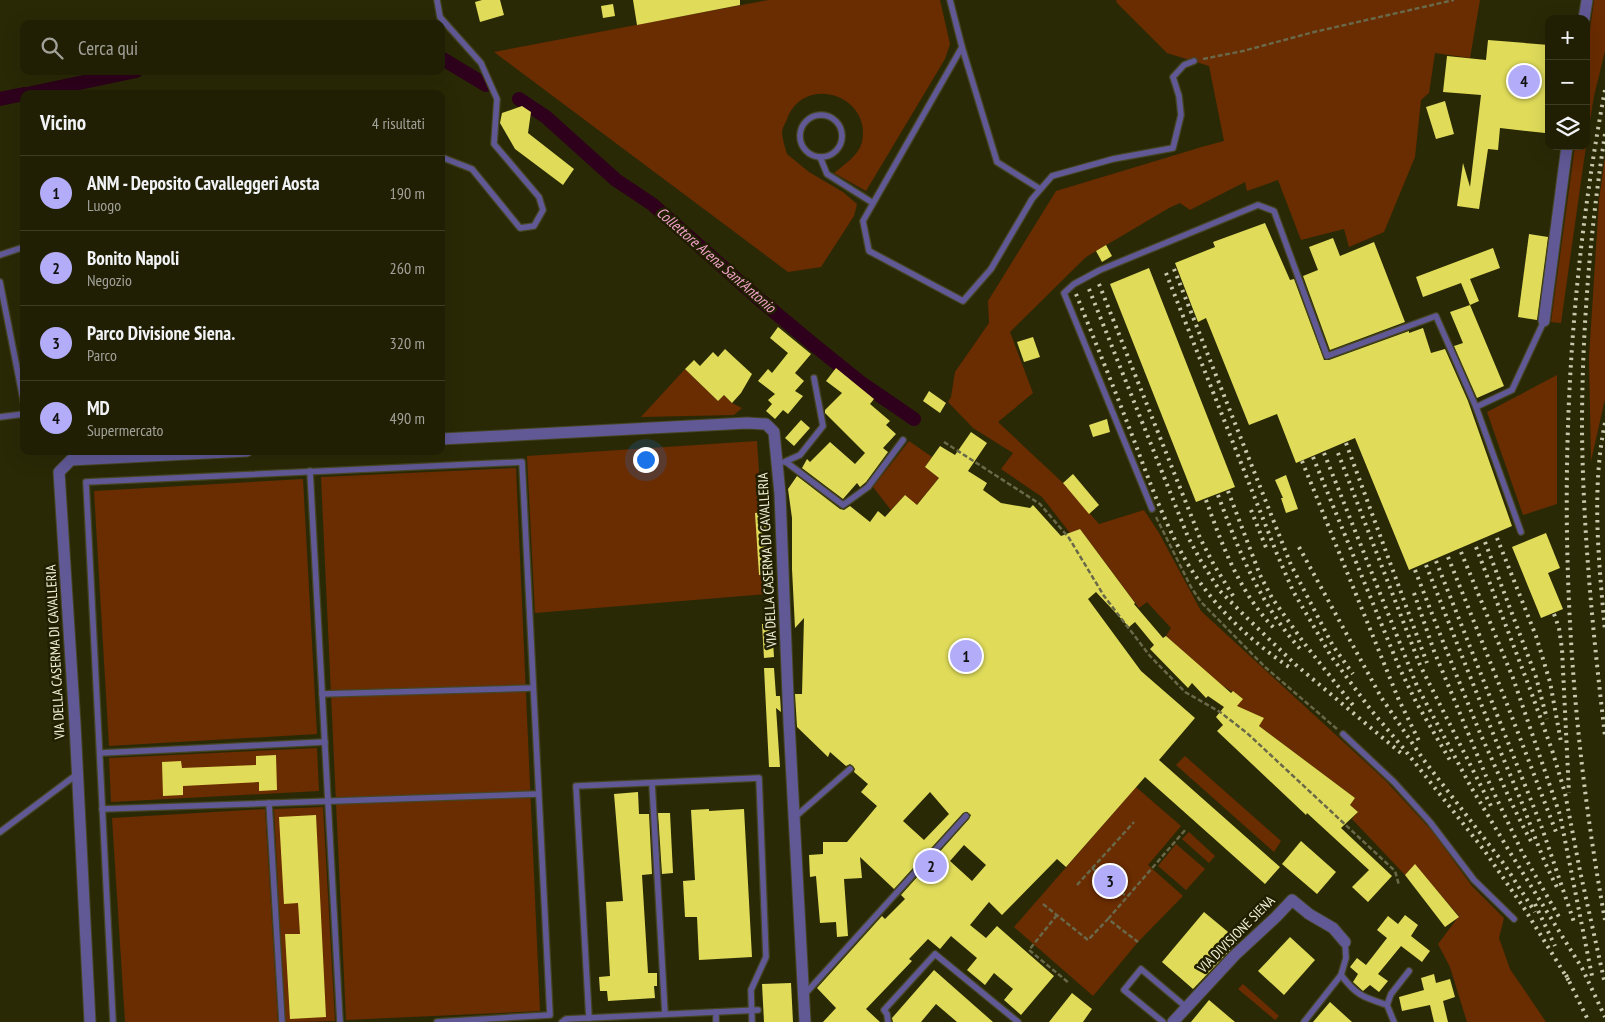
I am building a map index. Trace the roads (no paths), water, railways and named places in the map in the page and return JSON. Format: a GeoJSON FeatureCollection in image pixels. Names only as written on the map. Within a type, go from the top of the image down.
{"type":"FeatureCollection","features":[{"type":"Feature","properties":{"kind":"street"},"geometry":{"type":"LineString","coordinates":[[1585,15],[1587,0]]}},
{"type":"Feature","properties":{"kind":"street"},"geometry":{"type":"LineString","coordinates":[[1544,321],[1566,150]]}},
{"type":"Feature","properties":{"kind":"street","name":"VIA DELLA CASERMA DI CAVALLERIA"},"geometry":{"type":"LineString","coordinates":[[445,439],[747,423],[766,424],[774,432],[782,464],[795,817],[805,1022]]}},
{"type":"Feature","properties":{"kind":"street","name":"VIA DELLA CASERMA DI CAVALLERIA"},"geometry":{"type":"LineString","coordinates":[[90,1022],[59,472],[71,460],[169,455]]}},
{"type":"Feature","properties":{"kind":"street","name":"VIA DIVISIONE SIENA"},"geometry":{"type":"LineString","coordinates":[[1173,1022],[1235,955],[1292,900],[1309,914],[1333,928],[1345,942]]}},
{"type":"Feature","properties":{"kind":"lane"},"geometry":{"type":"LineString","coordinates":[[437,0],[440,17],[443,20]]}},
{"type":"Feature","properties":{"kind":"lane"},"geometry":{"type":"LineString","coordinates":[[950,0],[962,47],[997,162],[1040,189]]}},
{"type":"Feature","properties":{"kind":"lane"},"geometry":{"type":"LineString","coordinates":[[445,23],[481,63],[497,99],[494,144],[539,197],[544,210],[534,226],[520,228],[472,170],[445,159]]}},
{"type":"Feature","properties":{"kind":"lane"},"geometry":{"type":"LineString","coordinates":[[962,47],[863,221],[869,251],[963,301],[991,269],[1032,199],[1052,176],[1112,159],[1173,148],[1181,115],[1179,96],[1173,77],[1184,65],[1194,61]]}},
{"type":"Feature","properties":{"kind":"lane"},"geometry":{"type":"LineString","coordinates":[[820,157],[832,153],[838,148],[842,136],[835,120],[828,116],[819,115],[812,117],[803,125],[800,132],[800,139],[807,151],[820,157],[827,174],[873,202]]}},
{"type":"Feature","properties":{"kind":"lane"},"geometry":{"type":"LineString","coordinates":[[1152,509],[1064,293],[1074,284],[1100,270],[1258,205],[1274,212],[1327,356],[1436,316],[1476,407],[1521,532]]}},
{"type":"Feature","properties":{"kind":"lane"},"geometry":{"type":"LineString","coordinates":[[0,255],[20,248]]}},
{"type":"Feature","properties":{"kind":"lane"},"geometry":{"type":"LineString","coordinates":[[0,282],[20,384]]}},
{"type":"Feature","properties":{"kind":"lane"},"geometry":{"type":"LineString","coordinates":[[1476,407],[1512,390],[1544,321]]}},
{"type":"Feature","properties":{"kind":"lane"},"geometry":{"type":"LineString","coordinates":[[814,378],[823,426],[800,455],[782,464],[843,505],[868,487],[903,440]]}},
{"type":"Feature","properties":{"kind":"lane"},"geometry":{"type":"LineString","coordinates":[[0,417],[20,414]]}},
{"type":"Feature","properties":{"kind":"lane"},"geometry":{"type":"LineString","coordinates":[[113,1022],[86,482],[522,462],[550,1016],[437,1022]]}},
{"type":"Feature","properties":{"kind":"lane"},"geometry":{"type":"LineString","coordinates":[[310,471],[340,1022]]}},
{"type":"Feature","properties":{"kind":"lane"},"geometry":{"type":"LineString","coordinates":[[322,694],[533,688]]}},
{"type":"Feature","properties":{"kind":"lane"},"geometry":{"type":"LineString","coordinates":[[1343,734],[1394,782],[1430,822],[1474,880],[1514,919]]}},
{"type":"Feature","properties":{"kind":"lane"},"geometry":{"type":"LineString","coordinates":[[100,753],[325,742]]}},
{"type":"Feature","properties":{"kind":"lane"},"geometry":{"type":"LineString","coordinates":[[795,817],[850,769]]}},
{"type":"Feature","properties":{"kind":"lane"},"geometry":{"type":"LineString","coordinates":[[0,832],[77,775]]}},
{"type":"Feature","properties":{"kind":"lane"},"geometry":{"type":"LineString","coordinates":[[589,1018],[576,786],[759,778],[766,957],[751,990],[755,1010],[752,1022]]}},
{"type":"Feature","properties":{"kind":"lane"},"geometry":{"type":"LineString","coordinates":[[652,783],[665,1014]]}},
{"type":"Feature","properties":{"kind":"lane"},"geometry":{"type":"LineString","coordinates":[[102,809],[538,794]]}},
{"type":"Feature","properties":{"kind":"lane"},"geometry":{"type":"LineString","coordinates":[[269,803],[282,1022]]}},
{"type":"Feature","properties":{"kind":"lane"},"geometry":{"type":"LineString","coordinates":[[805,994],[966,816]]}},
{"type":"Feature","properties":{"kind":"lane","name":"VIA DIVISIONE SIENA"},"geometry":{"type":"LineString","coordinates":[[1304,1022],[1341,975],[1346,958],[1345,942]]}},
{"type":"Feature","properties":{"kind":"lane"},"geometry":{"type":"LineString","coordinates":[[888,1022],[887,1014],[884,1010],[935,954],[1018,1022]]}},
{"type":"Feature","properties":{"kind":"lane"},"geometry":{"type":"LineString","coordinates":[[1163,1022],[1124,990],[1141,969],[1186,1007]]}},
{"type":"Feature","properties":{"kind":"lane"},"geometry":{"type":"LineString","coordinates":[[1394,1022],[1388,1005],[1391,994],[1409,971]]}},
{"type":"Feature","properties":{"kind":"lane"},"geometry":{"type":"LineString","coordinates":[[1341,975],[1353,990],[1369,999],[1388,1005]]}},
{"type":"Feature","properties":{"kind":"lane"},"geometry":{"type":"LineString","coordinates":[[562,1022],[566,1019],[755,1010]]}},
{"type":"Feature","properties":{"kind":"lane"},"geometry":{"type":"LineString","coordinates":[[716,1012],[716,1022]]}},
{"type":"Feature","properties":{"kind":"waterway","name":"Collettore Arena Sant'Antonio"},"geometry":{"type":"LineString","coordinates":[[445,60],[486,85]]}},
{"type":"Feature","properties":{"kind":"waterway","name":"Collettore Arena Sant'Antonio"},"geometry":{"type":"LineString","coordinates":[[46,90],[117,75]]}},
{"type":"Feature","properties":{"kind":"waterway","name":"Collettore Arena Sant'Antonio"},"geometry":{"type":"LineString","coordinates":[[0,99],[20,95]]}},
{"type":"Feature","properties":{"kind":"waterway","name":"Collettore Arena Sant'Antonio"},"geometry":{"type":"LineString","coordinates":[[519,99],[546,117],[616,180],[652,204],[760,300],[814,345],[860,382],[914,419]]}},
{"type":"Feature","properties":{"kind":"railway"},"geometry":{"type":"LineString","coordinates":[[1605,90],[1588,193],[1576,297],[1569,401],[1567,505],[1569,609],[1577,713],[1589,817],[1605,920]]}},
{"type":"Feature","properties":{"kind":"railway"},"geometry":{"type":"LineString","coordinates":[[1605,134],[1588,281],[1583,355],[1582,429],[1589,583],[1605,736]]}},
{"type":"Feature","properties":{"kind":"railway"},"geometry":{"type":"LineString","coordinates":[[1174,269],[1291,565],[1333,646],[1353,674]]}},
{"type":"Feature","properties":{"kind":"railway"},"geometry":{"type":"LineString","coordinates":[[1166,273],[1293,591],[1331,656],[1371,710],[1484,850],[1524,908],[1569,981]]}},
{"type":"Feature","properties":{"kind":"railway"},"geometry":{"type":"LineString","coordinates":[[1099,284],[1200,538],[1235,599]]}},
{"type":"Feature","properties":{"kind":"railway"},"geometry":{"type":"LineString","coordinates":[[1089,289],[1188,537],[1220,591],[1296,665],[1402,754]]}},
{"type":"Feature","properties":{"kind":"railway"},"geometry":{"type":"LineString","coordinates":[[1076,294],[1170,531],[1187,563],[1198,580],[1225,613],[1255,641],[1289,667]]}},
{"type":"Feature","properties":{"kind":"railway"},"geometry":{"type":"LineString","coordinates":[[1605,423],[1598,474],[1597,500],[1605,631]]}},
{"type":"Feature","properties":{"kind":"railway"},"geometry":{"type":"LineString","coordinates":[[1346,443],[1427,663]]}},
{"type":"Feature","properties":{"kind":"railway"},"geometry":{"type":"LineString","coordinates":[[1324,453],[1417,686],[1471,787],[1582,968],[1605,1017]]}},
{"type":"Feature","properties":{"kind":"railway"},"geometry":{"type":"LineString","coordinates":[[1338,453],[1420,665],[1492,808]]}},
{"type":"Feature","properties":{"kind":"railway"},"geometry":{"type":"LineString","coordinates":[[1313,457],[1399,667],[1416,702],[1451,762]]}},
{"type":"Feature","properties":{"kind":"railway"},"geometry":{"type":"LineString","coordinates":[[1302,461],[1398,698],[1420,743]]}},
{"type":"Feature","properties":{"kind":"railway"},"geometry":{"type":"LineString","coordinates":[[1228,491],[1260,575],[1272,598],[1304,643],[1356,709]]}},
{"type":"Feature","properties":{"kind":"railway"},"geometry":{"type":"LineString","coordinates":[[1218,495],[1252,578],[1287,634],[1302,651]]}},
{"type":"Feature","properties":{"kind":"railway"},"geometry":{"type":"LineString","coordinates":[[1206,500],[1233,568],[1242,585],[1275,629]]}},
{"type":"Feature","properties":{"kind":"railway"},"geometry":{"type":"LineString","coordinates":[[1251,510],[1267,550]]}},
{"type":"Feature","properties":{"kind":"railway"},"geometry":{"type":"LineString","coordinates":[[1497,538],[1536,636],[1550,682],[1561,742]]}},
{"type":"Feature","properties":{"kind":"railway"},"geometry":{"type":"LineString","coordinates":[[1485,542],[1536,677],[1547,719]]}},
{"type":"Feature","properties":{"kind":"railway"},"geometry":{"type":"LineString","coordinates":[[1299,547],[1381,697],[1423,759],[1504,864],[1535,912]]}},
{"type":"Feature","properties":{"kind":"railway"},"geometry":{"type":"LineString","coordinates":[[1476,547],[1530,689],[1565,793],[1605,984]]}},
{"type":"Feature","properties":{"kind":"railway"},"geometry":{"type":"LineString","coordinates":[[1461,552],[1513,678],[1560,815],[1592,976]]}},
{"type":"Feature","properties":{"kind":"railway"},"geometry":{"type":"LineString","coordinates":[[1448,557],[1556,832]]}},
{"type":"Feature","properties":{"kind":"railway"},"geometry":{"type":"LineString","coordinates":[[1436,561],[1542,828],[1575,925]]}},
{"type":"Feature","properties":{"kind":"railway"},"geometry":{"type":"LineString","coordinates":[[1426,565],[1542,855],[1558,889]]}},
{"type":"Feature","properties":{"kind":"railway"},"geometry":{"type":"LineString","coordinates":[[1415,570],[1480,733],[1532,843]]}},
{"type":"Feature","properties":{"kind":"railway"},"geometry":{"type":"LineString","coordinates":[[1414,593],[1434,651],[1486,776],[1522,852],[1559,917]]}},
{"type":"Feature","properties":{"kind":"railway"},"geometry":{"type":"LineString","coordinates":[[1554,614],[1559,628],[1562,649],[1569,793]]}},
{"type":"Feature","properties":{"kind":"railway"},"geometry":{"type":"LineString","coordinates":[[1535,904],[1555,946]]}},
{"type":"Feature","properties":{"kind":"railway"},"geometry":{"type":"LineString","coordinates":[[1566,975],[1589,1022]]}},
{"type":"Feature","properties":{"kind":"place","name":"MD"},"geometry":{"type":"Point","coordinates":[1524,81]}},
{"type":"Feature","properties":{"kind":"place","name":"ANM - Deposito Cavalleggeri Aosta"},"geometry":{"type":"Point","coordinates":[966,656]}},
{"type":"Feature","properties":{"kind":"place","name":"Bonito Napoli"},"geometry":{"type":"Point","coordinates":[931,866]}},
{"type":"Feature","properties":{"kind":"place","name":"Parco Divisione Siena."},"geometry":{"type":"Point","coordinates":[1110,881]}}]}
